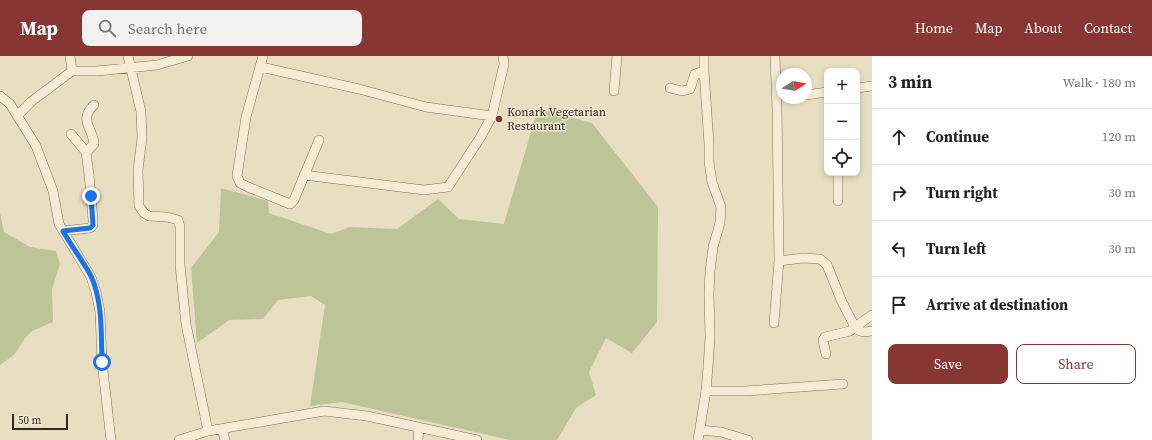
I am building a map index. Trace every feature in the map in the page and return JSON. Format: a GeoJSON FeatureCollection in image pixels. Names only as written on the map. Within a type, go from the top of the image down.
{"type":"FeatureCollection","features":[{"type":"Feature","properties":{"kind":"street"},"geometry":{"type":"LineString","coordinates":[[70,56],[72,71]]}},
{"type":"Feature","properties":{"kind":"street"},"geometry":{"type":"LineString","coordinates":[[128,56],[141,112],[142,138],[138,170],[139,206],[144,213],[149,216],[167,217],[178,220],[180,227],[180,266],[186,324],[208,431]]}},
{"type":"Feature","properties":{"kind":"street"},"geometry":{"type":"LineString","coordinates":[[18,115],[32,101],[72,71],[157,65],[188,56]]}},
{"type":"Feature","properties":{"kind":"street"},"geometry":{"type":"LineString","coordinates":[[263,56],[246,117],[237,176],[240,183],[290,204],[294,200],[319,140]]}},
{"type":"Feature","properties":{"kind":"street"},"geometry":{"type":"LineString","coordinates":[[304,176],[424,190],[448,187],[480,138],[492,116],[504,64],[503,56]]}},
{"type":"Feature","properties":{"kind":"street"},"geometry":{"type":"LineString","coordinates":[[614,91],[617,56]]}},
{"type":"Feature","properties":{"kind":"street"},"geometry":{"type":"LineString","coordinates":[[698,440],[706,391],[710,337],[710,271],[713,247],[720,223],[721,207],[712,182],[709,162],[704,56]]}},
{"type":"Feature","properties":{"kind":"street"},"geometry":{"type":"LineString","coordinates":[[775,56],[776,68]]}},
{"type":"Feature","properties":{"kind":"street"},"geometry":{"type":"LineString","coordinates":[[261,67],[359,89],[426,107],[492,116]]}},
{"type":"Feature","properties":{"kind":"street"},"geometry":{"type":"LineString","coordinates":[[670,88],[682,91],[690,89],[695,74],[704,70]]}},
{"type":"Feature","properties":{"kind":"street"},"geometry":{"type":"LineString","coordinates":[[860,88],[872,86]]}},
{"type":"Feature","properties":{"kind":"street"},"geometry":{"type":"LineString","coordinates":[[812,93],[824,92]]}},
{"type":"Feature","properties":{"kind":"street"},"geometry":{"type":"LineString","coordinates":[[0,96],[10,104],[18,115],[36,146],[53,191],[59,224],[91,277],[96,292],[100,312],[102,362],[111,440]]}},
{"type":"Feature","properties":{"kind":"street"},"geometry":{"type":"LineString","coordinates":[[774,324],[779,261],[779,104]]}},
{"type":"Feature","properties":{"kind":"street"},"geometry":{"type":"LineString","coordinates":[[86,152],[94,144],[86,123],[89,109],[94,105]]}},
{"type":"Feature","properties":{"kind":"street"},"geometry":{"type":"LineString","coordinates":[[63,231],[90,228],[93,225],[86,152],[71,134]]}},
{"type":"Feature","properties":{"kind":"street"},"geometry":{"type":"LineString","coordinates":[[838,176],[838,201]]}},
{"type":"Feature","properties":{"kind":"street"},"geometry":{"type":"LineString","coordinates":[[779,261],[803,258],[820,260],[827,265],[842,302],[855,328],[864,332],[872,331]]}},
{"type":"Feature","properties":{"kind":"street"},"geometry":{"type":"LineString","coordinates":[[826,354],[823,340],[825,337],[850,331],[872,315]]}},
{"type":"Feature","properties":{"kind":"street"},"geometry":{"type":"LineString","coordinates":[[706,391],[745,391],[843,384]]}},
{"type":"Feature","properties":{"kind":"street"},"geometry":{"type":"LineString","coordinates":[[179,440],[208,431],[324,411],[367,416],[470,439]]}},
{"type":"Feature","properties":{"kind":"street"},"geometry":{"type":"LineString","coordinates":[[418,440],[420,427]]}},
{"type":"Feature","properties":{"kind":"street"},"geometry":{"type":"LineString","coordinates":[[222,429],[226,440]]}},
{"type":"Feature","properties":{"kind":"street"},"geometry":{"type":"LineString","coordinates":[[700,430],[721,432],[748,440]]}},
{"type":"Feature","properties":{"kind":"green space"},"geometry":{"type":"Polygon","coordinates":[[[538,108],[592,123],[658,207],[657,322],[632,353],[606,338],[589,372],[596,395],[576,408],[557,440],[510,440],[342,402],[310,406],[325,305],[311,296],[278,300],[263,319],[229,320],[197,343],[191,268],[219,232],[221,188],[268,201],[269,213],[331,234],[350,227],[397,229],[438,199],[459,219],[504,224],[538,108]]]}},
{"type":"Feature","properties":{"kind":"green space"},"geometry":{"type":"Polygon","coordinates":[[[0,213],[4,232],[30,247],[56,251],[60,264],[52,289],[53,322],[32,331],[25,338],[15,354],[0,365],[0,213]]]}},
{"type":"Feature","properties":{"kind":"place","name":"Konark Vegetarian Restaurant"},"geometry":{"type":"Point","coordinates":[499,119]}},
{"type":"Feature","properties":{"kind":"route"},"geometry":{"type":"LineString","coordinates":[[91,196],[93,225],[90,228],[63,231],[91,277],[96,292],[100,312],[102,362]]}}]}
